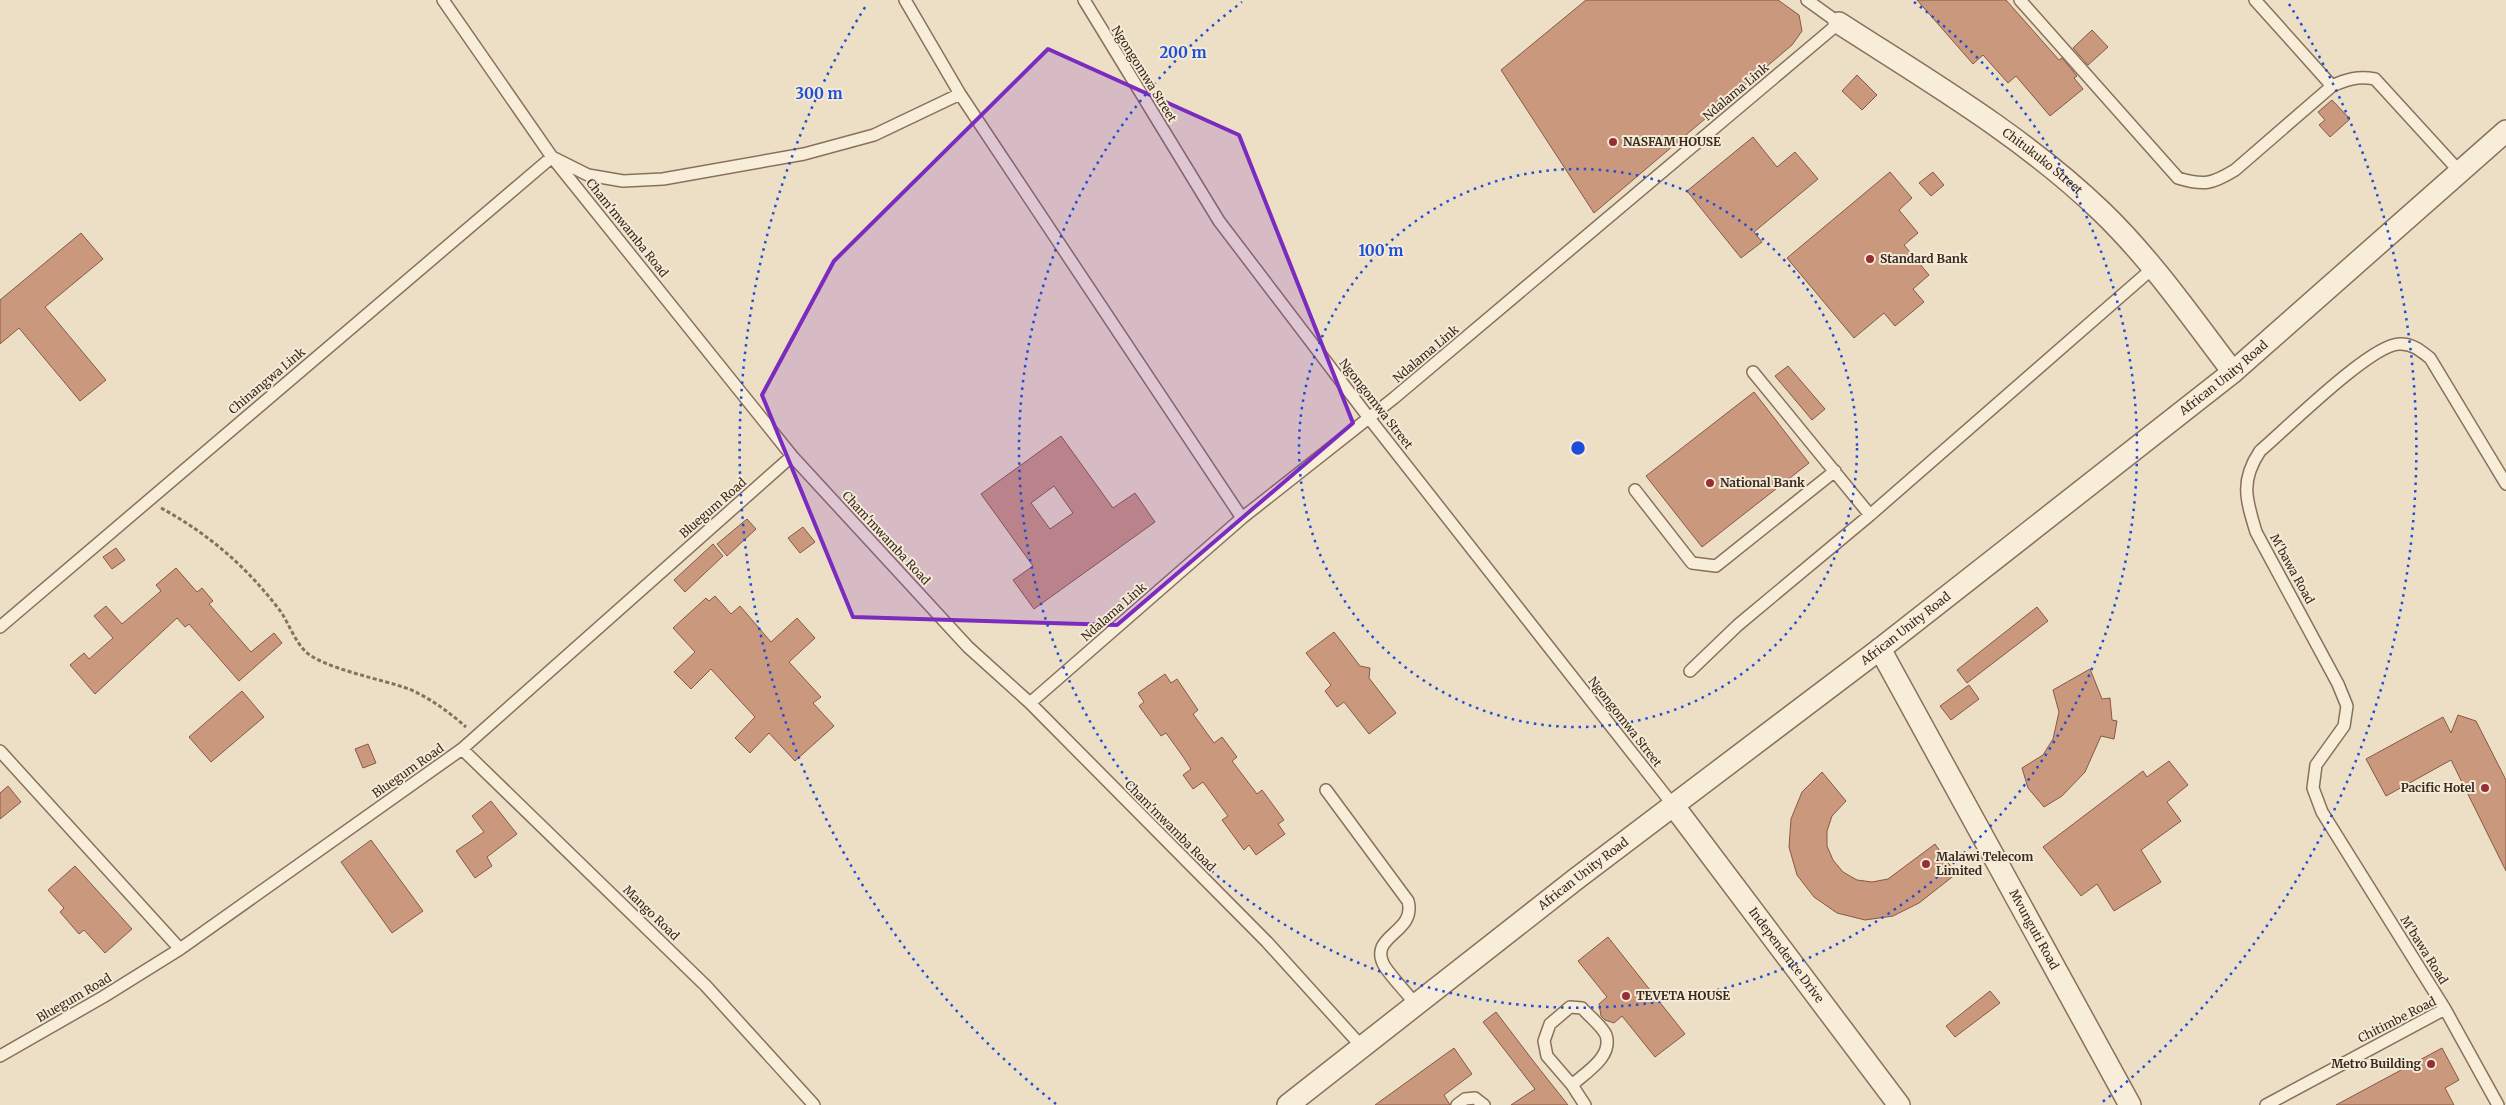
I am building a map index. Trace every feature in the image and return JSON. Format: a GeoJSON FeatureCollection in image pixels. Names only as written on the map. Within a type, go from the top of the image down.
{"type":"FeatureCollection","features":[{"type":"Feature","properties":{"kind":"street","name":"Chitukuko Street"},"geometry":{"type":"LineString","coordinates":[[1839,23],[1993,123],[2057,172],[2101,212],[2153,268],[2233,372]]}},
{"type":"Feature","properties":{"kind":"street","name":"African Unity Road"},"geometry":{"type":"LineString","coordinates":[[1288,1105],[1673,805],[1880,649],[2233,372],[2506,131]]}},
{"type":"Feature","properties":{"kind":"street","name":"Mvunguti Road"},"geometry":{"type":"LineString","coordinates":[[1880,649],[2130,1105]]}},
{"type":"Feature","properties":{"kind":"street","name":"Independence Drive"},"geometry":{"type":"LineString","coordinates":[[1673,805],[1899,1105]]}},
{"type":"Feature","properties":{"kind":"lane","name":"Cham'mwamba Road"},"geometry":{"type":"LineString","coordinates":[[443,0],[552,157],[792,456],[968,647],[1030,703],[1266,942],[1363,1048]]}},
{"type":"Feature","properties":{"kind":"lane"},"geometry":{"type":"LineString","coordinates":[[905,0],[960,94],[1242,518]]}},
{"type":"Feature","properties":{"kind":"lane","name":"Ngongomwa Street"},"geometry":{"type":"LineString","coordinates":[[1084,0],[1219,221],[1368,418],[1673,805]]}},
{"type":"Feature","properties":{"kind":"lane","name":"Chitukuko Street"},"geometry":{"type":"LineString","coordinates":[[1807,0],[1839,23]]}},
{"type":"Feature","properties":{"kind":"lane"},"geometry":{"type":"LineString","coordinates":[[2020,0],[2178,178],[2198,184],[2217,181],[2234,170],[2332,86],[2347,79],[2361,76],[2375,79],[2460,172]]}},
{"type":"Feature","properties":{"kind":"lane"},"geometry":{"type":"LineString","coordinates":[[2255,0],[2332,86]]}},
{"type":"Feature","properties":{"kind":"lane","name":"Ndalama Link"},"geometry":{"type":"LineString","coordinates":[[1030,703],[1242,518],[1368,418],[1839,23]]}},
{"type":"Feature","properties":{"kind":"lane"},"geometry":{"type":"LineString","coordinates":[[552,157],[588,175],[623,181],[663,179],[804,154],[874,135],[960,94]]}},
{"type":"Feature","properties":{"kind":"lane","name":"Chinangwa Link"},"geometry":{"type":"LineString","coordinates":[[0,627],[552,157]]}},
{"type":"Feature","properties":{"kind":"lane"},"geometry":{"type":"LineString","coordinates":[[1690,672],[1738,625],[1870,515],[2153,268]]}},
{"type":"Feature","properties":{"kind":"lane","name":"M'bawa Road"},"geometry":{"type":"LineString","coordinates":[[2445,1009],[2322,812],[2313,788],[2316,765],[2344,726],[2346,706],[2338,684],[2256,532],[2248,506],[2246,485],[2250,466],[2260,451],[2361,362],[2381,350],[2399,344],[2416,347],[2430,358],[2506,484]]}},
{"type":"Feature","properties":{"kind":"lane"},"geometry":{"type":"LineString","coordinates":[[1753,372],[1870,515]]}},
{"type":"Feature","properties":{"kind":"lane","name":"Bluegum Road"},"geometry":{"type":"LineString","coordinates":[[0,1056],[103,998],[180,949],[462,749],[792,456]]}},
{"type":"Feature","properties":{"kind":"lane"},"geometry":{"type":"LineString","coordinates":[[1635,490],[1692,563],[1716,566],[1835,471]]}},
{"type":"Feature","properties":{"kind":"lane","name":"Mango Road"},"geometry":{"type":"LineString","coordinates":[[462,749],[706,986],[814,1105]]}},
{"type":"Feature","properties":{"kind":"lane"},"geometry":{"type":"LineString","coordinates":[[0,751],[180,949]]}},
{"type":"Feature","properties":{"kind":"lane"},"geometry":{"type":"LineString","coordinates":[[1326,790],[1408,901],[1411,911],[1408,920],[1390,935],[1383,945],[1381,955],[1384,966],[1417,1006]]}},
{"type":"Feature","properties":{"kind":"lane"},"geometry":{"type":"LineString","coordinates":[[1572,1084],[1602,1058],[1607,1047],[1605,1034],[1582,1008],[1570,1007],[1550,1024],[1544,1041],[1547,1056],[1572,1084],[1584,1105]]}},
{"type":"Feature","properties":{"kind":"lane","name":"Chitimbe Road"},"geometry":{"type":"LineString","coordinates":[[2266,1105],[2445,1009],[2498,1105]]}},
{"type":"Feature","properties":{"kind":"lane"},"geometry":{"type":"LineString","coordinates":[[1457,1105],[1465,1099],[1475,1098],[1484,1105]]}},
{"type":"Feature","properties":{"kind":"path"},"geometry":{"type":"LineString","coordinates":[[147,500],[195,527],[221,547],[269,598],[306,652],[332,665],[409,689],[446,710],[476,736]]}},
{"type":"Feature","properties":{"kind":"highlighted area"},"geometry":{"type":"Polygon","coordinates":[[[1048,49],[1239,135],[1353,423],[1117,625],[853,617],[762,395],[834,261],[1048,49]]]}},
{"type":"Feature","properties":{"kind":"building","name":"NASFAM HOUSE"},"geometry":{"type":"Polygon","coordinates":[[[1586,0],[1778,0],[1799,15],[1802,31],[1792,45],[1594,213],[1501,70],[1586,0]]]}},
{"type":"Feature","properties":{"kind":"building"},"geometry":{"type":"Polygon","coordinates":[[[1917,0],[2006,0],[2059,60],[2062,58],[2077,76],[2074,78],[2083,89],[2050,116],[2016,76],[2008,83],[1983,55],[1973,64],[1917,0]]]}},
{"type":"Feature","properties":{"kind":"building"},"geometry":{"type":"Polygon","coordinates":[[[2092,30],[2108,47],[2088,65],[2073,48],[2092,30]]]}},
{"type":"Feature","properties":{"kind":"building"},"geometry":{"type":"Polygon","coordinates":[[[1857,75],[1877,95],[1862,110],[1842,91],[1857,75]]]}},
{"type":"Feature","properties":{"kind":"building"},"geometry":{"type":"Polygon","coordinates":[[[2332,100],[2350,119],[2330,137],[2319,125],[2325,120],[2318,112],[2332,100]]]}},
{"type":"Feature","properties":{"kind":"building"},"geometry":{"type":"Polygon","coordinates":[[[1753,137],[1777,167],[1795,152],[1818,179],[1754,232],[1762,242],[1741,258],[1687,191],[1753,137]]]}},
{"type":"Feature","properties":{"kind":"building"},"geometry":{"type":"Polygon","coordinates":[[[1890,172],[1912,198],[1899,210],[1918,233],[1904,245],[1929,275],[1913,289],[1924,302],[1895,326],[1884,313],[1854,338],[1787,258],[1890,172]]]}},
{"type":"Feature","properties":{"kind":"building"},"geometry":{"type":"Polygon","coordinates":[[[1933,172],[1944,185],[1931,196],[1919,183],[1933,172]]]}},
{"type":"Feature","properties":{"kind":"building"},"geometry":{"type":"Polygon","coordinates":[[[81,233],[103,259],[45,307],[106,380],[80,401],[19,328],[0,344],[0,300],[81,233]]]}},
{"type":"Feature","properties":{"kind":"building"},"geometry":{"type":"Polygon","coordinates":[[[1788,366],[1825,409],[1812,420],[1775,376],[1788,366]]]}},
{"type":"Feature","properties":{"kind":"building"},"geometry":{"type":"Polygon","coordinates":[[[1754,392],[1809,463],[1702,547],[1646,476],[1754,392]]]}},
{"type":"Feature","properties":{"kind":"building"},"geometry":{"type":"Polygon","coordinates":[[[1061,436],[1113,508],[1135,493],[1155,522],[1034,609],[1013,580],[1033,566],[981,494],[1061,436]],[[1054,486],[1031,503],[1050,529],[1073,513],[1054,486]]]}},
{"type":"Feature","properties":{"kind":"building"},"geometry":{"type":"Polygon","coordinates":[[[747,519],[756,529],[727,556],[717,544],[747,519]]]}},
{"type":"Feature","properties":{"kind":"building"},"geometry":{"type":"Polygon","coordinates":[[[803,527],[815,542],[800,553],[788,538],[803,527]]]}},
{"type":"Feature","properties":{"kind":"building"},"geometry":{"type":"Polygon","coordinates":[[[713,544],[723,556],[685,592],[674,580],[713,544]]]}},
{"type":"Feature","properties":{"kind":"building"},"geometry":{"type":"Polygon","coordinates":[[[116,548],[125,560],[112,569],[103,557],[116,548]]]}},
{"type":"Feature","properties":{"kind":"building"},"geometry":{"type":"Polygon","coordinates":[[[176,568],[197,592],[202,588],[213,601],[209,604],[251,652],[274,633],[282,643],[239,681],[189,624],[185,627],[177,618],[95,694],[70,665],[84,653],[89,659],[113,638],[94,616],[106,606],[122,624],[161,591],[156,585],[176,568]]]}},
{"type":"Feature","properties":{"kind":"building"},"geometry":{"type":"Polygon","coordinates":[[[715,596],[731,614],[740,606],[771,642],[797,618],[815,638],[789,662],[821,697],[813,703],[834,726],[795,761],[769,733],[750,753],[735,738],[755,717],[711,669],[691,689],[674,672],[695,652],[673,628],[706,598],[709,601],[715,596]]]}},
{"type":"Feature","properties":{"kind":"building"},"geometry":{"type":"Polygon","coordinates":[[[2037,607],[2048,621],[1967,683],[1957,670],[2037,607]]]}},
{"type":"Feature","properties":{"kind":"building"},"geometry":{"type":"Polygon","coordinates":[[[1334,632],[1360,666],[1370,668],[1369,678],[1396,713],[1369,734],[1344,702],[1337,707],[1325,691],[1331,685],[1306,653],[1334,632]]]}},
{"type":"Feature","properties":{"kind":"building"},"geometry":{"type":"Polygon","coordinates":[[[2090,669],[2102,699],[2110,698],[2112,720],[2117,721],[2114,739],[2101,736],[2085,772],[2062,796],[2044,807],[2028,788],[2022,768],[2043,755],[2053,739],[2059,712],[2053,690],[2090,669]]]}},
{"type":"Feature","properties":{"kind":"building"},"geometry":{"type":"Polygon","coordinates":[[[1165,674],[1171,683],[1177,679],[1198,710],[1193,714],[1214,743],[1222,737],[1237,757],[1232,761],[1257,794],[1262,790],[1284,820],[1278,824],[1285,834],[1256,855],[1249,845],[1244,850],[1222,820],[1228,816],[1203,782],[1193,789],[1183,775],[1191,769],[1184,758],[1166,733],[1161,736],[1139,706],[1144,702],[1138,693],[1165,674]]]}},
{"type":"Feature","properties":{"kind":"building"},"geometry":{"type":"Polygon","coordinates":[[[1969,685],[1979,699],[1951,720],[1940,706],[1969,685]]]}},
{"type":"Feature","properties":{"kind":"building"},"geometry":{"type":"Polygon","coordinates":[[[242,691],[264,717],[211,762],[189,737],[242,691]]]}},
{"type":"Feature","properties":{"kind":"building","name":"Pacific Hotel"},"geometry":{"type":"Polygon","coordinates":[[[2458,715],[2476,721],[2506,780],[2506,871],[2451,760],[2386,796],[2366,759],[2443,717],[2451,733],[2458,715]]]}},
{"type":"Feature","properties":{"kind":"building"},"geometry":{"type":"Polygon","coordinates":[[[368,744],[376,763],[363,768],[355,749],[368,744]]]}},
{"type":"Feature","properties":{"kind":"building"},"geometry":{"type":"Polygon","coordinates":[[[2169,761],[2188,785],[2167,802],[2181,821],[2141,850],[2161,882],[2114,911],[2097,884],[2081,896],[2043,847],[2143,771],[2147,777],[2169,761]]]}},
{"type":"Feature","properties":{"kind":"building"},"geometry":{"type":"Polygon","coordinates":[[[1822,772],[1846,801],[1832,816],[1827,831],[1827,846],[1833,860],[1843,872],[1857,880],[1872,882],[1888,879],[1935,844],[1956,874],[1919,903],[1893,916],[1865,920],[1837,913],[1814,897],[1797,875],[1789,847],[1791,819],[1802,792],[1822,772]]]}},
{"type":"Feature","properties":{"kind":"building"},"geometry":{"type":"Polygon","coordinates":[[[8,786],[21,802],[0,819],[0,793],[8,786]]]}},
{"type":"Feature","properties":{"kind":"building"},"geometry":{"type":"Polygon","coordinates":[[[491,801],[517,834],[487,857],[492,866],[475,878],[456,851],[484,832],[472,816],[491,801]]]}},
{"type":"Feature","properties":{"kind":"building"},"geometry":{"type":"Polygon","coordinates":[[[371,840],[423,911],[392,933],[341,862],[371,840]]]}},
{"type":"Feature","properties":{"kind":"building"},"geometry":{"type":"Polygon","coordinates":[[[75,866],[132,929],[105,953],[84,930],[79,934],[60,912],[64,908],[48,890],[75,866]]]}},
{"type":"Feature","properties":{"kind":"building","name":"TEVETA HOUSE"},"geometry":{"type":"Polygon","coordinates":[[[1608,937],[1685,1034],[1655,1057],[1622,1016],[1614,1023],[1605,1020],[1601,1016],[1599,1004],[1607,997],[1578,961],[1608,937]]]}},
{"type":"Feature","properties":{"kind":"building"},"geometry":{"type":"Polygon","coordinates":[[[1990,991],[2000,1003],[1955,1037],[1946,1026],[1990,991]]]}},
{"type":"Feature","properties":{"kind":"building"},"geometry":{"type":"Polygon","coordinates":[[[1496,1012],[1568,1105],[1511,1105],[1535,1089],[1483,1022],[1496,1012]]]}},
{"type":"Feature","properties":{"kind":"building"},"geometry":{"type":"Polygon","coordinates":[[[1454,1048],[1472,1074],[1444,1095],[1450,1105],[1375,1105],[1454,1048]]]}},
{"type":"Feature","properties":{"kind":"building","name":"Metro Building"},"geometry":{"type":"Polygon","coordinates":[[[2442,1048],[2459,1080],[2445,1088],[2454,1105],[2336,1105],[2442,1048]]]}},
{"type":"Feature","properties":{"kind":"place","name":"NASFAM HOUSE"},"geometry":{"type":"Point","coordinates":[1613,142]}},
{"type":"Feature","properties":{"kind":"place","name":"Standard Bank"},"geometry":{"type":"Point","coordinates":[1870,259]}},
{"type":"Feature","properties":{"kind":"place","name":"National Bank"},"geometry":{"type":"Point","coordinates":[1710,483]}},
{"type":"Feature","properties":{"kind":"place","name":"Pacific Hotel"},"geometry":{"type":"Point","coordinates":[2485,788]}},
{"type":"Feature","properties":{"kind":"place","name":"Malawi Telecom Limited"},"geometry":{"type":"Point","coordinates":[1926,864]}},
{"type":"Feature","properties":{"kind":"place","name":"TEVETA HOUSE"},"geometry":{"type":"Point","coordinates":[1626,996]}},
{"type":"Feature","properties":{"kind":"place","name":"Metro Building"},"geometry":{"type":"Point","coordinates":[2431,1064]}}]}
